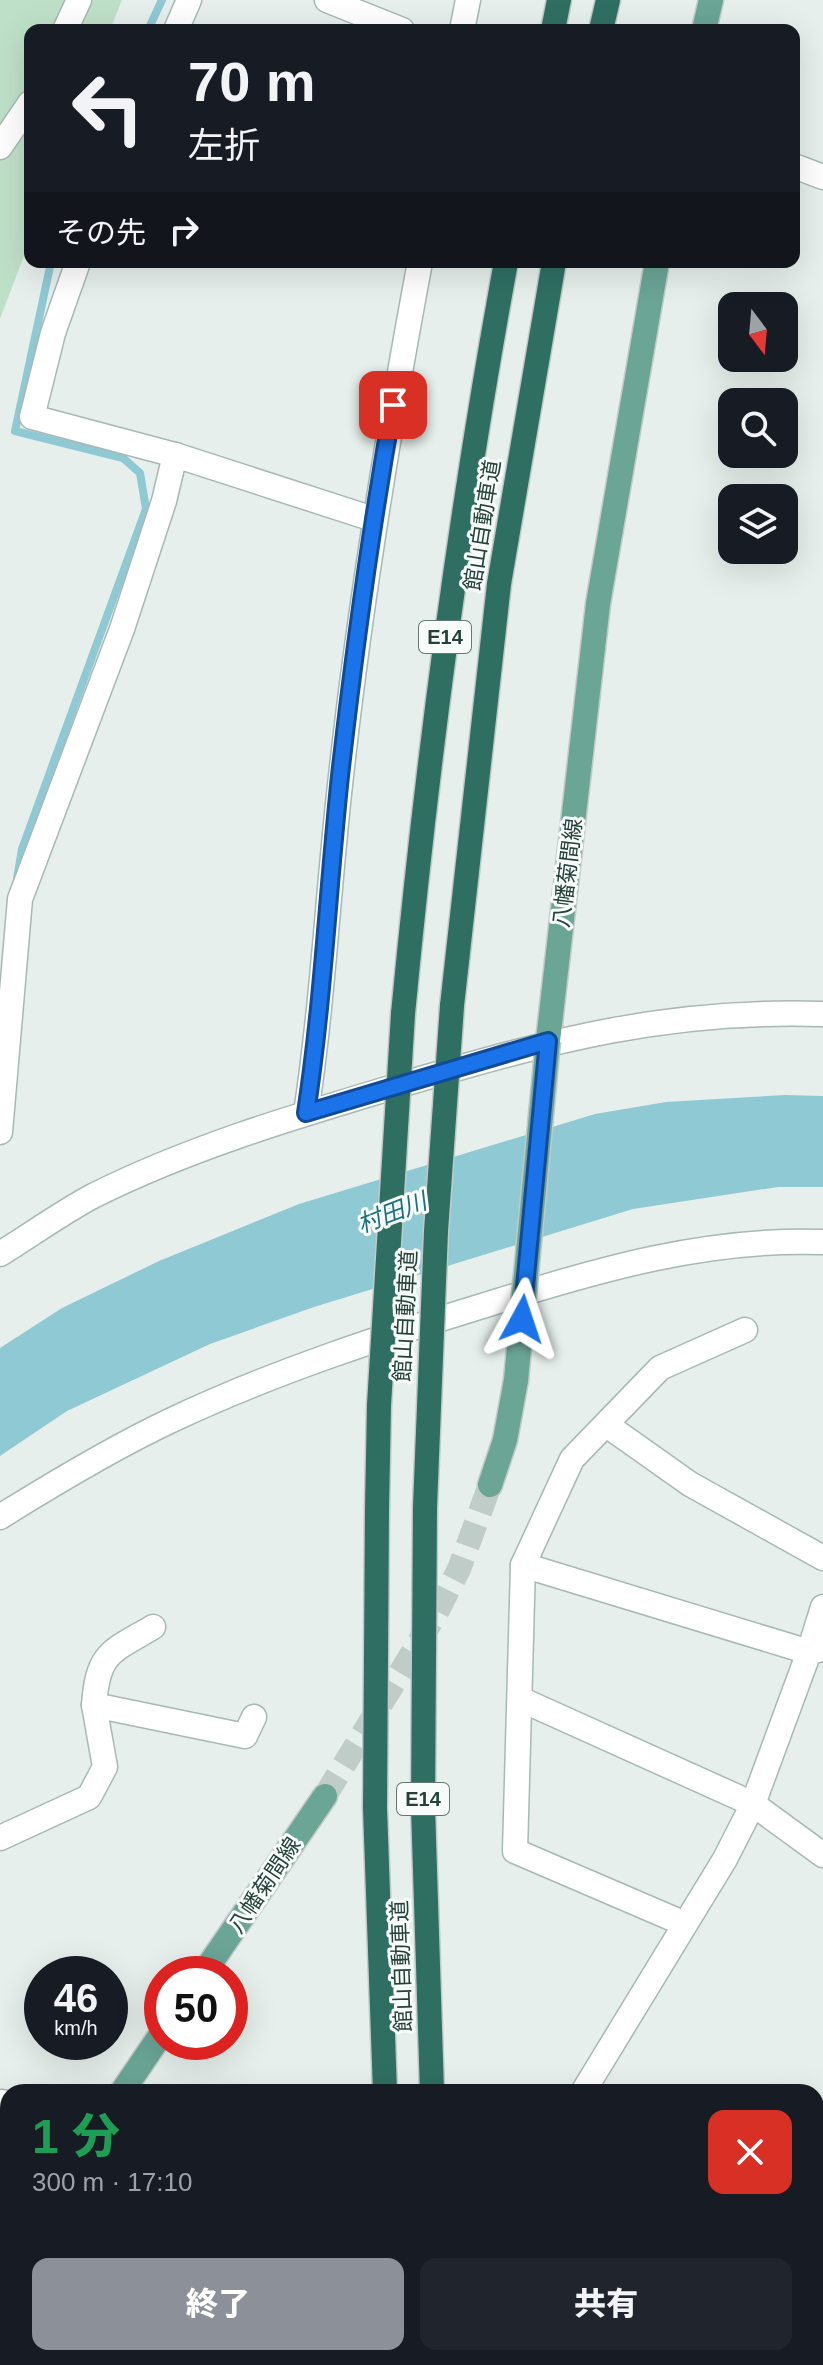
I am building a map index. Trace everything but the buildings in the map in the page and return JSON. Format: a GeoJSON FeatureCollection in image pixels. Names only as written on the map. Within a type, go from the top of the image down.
{"type":"FeatureCollection","features":[{"type":"Feature","properties":{"kind":"highway"},"geometry":{"type":"LineString","coordinates":[[554,24],[559,0]]}},
{"type":"Feature","properties":{"kind":"highway"},"geometry":{"type":"LineString","coordinates":[[602,24],[608,0]]}},
{"type":"Feature","properties":{"kind":"highway","name":"館山自動車道"},"geometry":{"type":"LineString","coordinates":[[385,2084],[375,1808],[377,1508],[380,1390],[403,1014],[453,579],[505,268]]}},
{"type":"Feature","properties":{"kind":"highway","name":"館山自動車道"},"geometry":{"type":"LineString","coordinates":[[432,2084],[423,1807],[425,1507],[436,1231],[452,1006],[499,584],[553,268]]}},
{"type":"Feature","properties":{"kind":"main road"},"geometry":{"type":"LineString","coordinates":[[705,24],[711,0]]}},
{"type":"Feature","properties":{"kind":"main road","name":"八幡菊間線"},"geometry":{"type":"LineString","coordinates":[[490,1485],[505,1440],[516,1380],[548,1041],[598,604],[656,268]]}},
{"type":"Feature","properties":{"kind":"main road","name":"八幡菊間線"},"geometry":{"type":"LineString","coordinates":[[215,1956],[325,1796]]}},
{"type":"Feature","properties":{"kind":"main road"},"geometry":{"type":"LineString","coordinates":[[127,2084],[144,2060]]}},
{"type":"Feature","properties":{"kind":"street"},"geometry":{"type":"LineString","coordinates":[[68,24],[79,0]]}},
{"type":"Feature","properties":{"kind":"street"},"geometry":{"type":"LineString","coordinates":[[179,24],[189,0]]}},
{"type":"Feature","properties":{"kind":"street"},"geometry":{"type":"LineString","coordinates":[[327,0],[387,24]]}},
{"type":"Feature","properties":{"kind":"street"},"geometry":{"type":"LineString","coordinates":[[463,24],[468,0]]}},
{"type":"Feature","properties":{"kind":"street"},"geometry":{"type":"LineString","coordinates":[[0,147],[24,112]]}},
{"type":"Feature","properties":{"kind":"street"},"geometry":{"type":"LineString","coordinates":[[800,168],[823,177]]}},
{"type":"Feature","properties":{"kind":"street"},"geometry":{"type":"LineString","coordinates":[[76,268],[53,333],[32,417],[175,455],[373,519]]}},
{"type":"Feature","properties":{"kind":"street"},"geometry":{"type":"LineString","coordinates":[[306,1113],[321,1010],[340,779],[373,519],[419,268]]}},
{"type":"Feature","properties":{"kind":"street"},"geometry":{"type":"LineString","coordinates":[[0,1132],[20,899],[122,629],[164,501],[175,455]]}},
{"type":"Feature","properties":{"kind":"street"},"geometry":{"type":"LineString","coordinates":[[0,1253],[91,1197],[147,1172],[306,1113],[548,1041],[696,1016],[823,1014]]}},
{"type":"Feature","properties":{"kind":"street"},"geometry":{"type":"LineString","coordinates":[[0,1233],[0,1253]]}},
{"type":"Feature","properties":{"kind":"street"},"geometry":{"type":"LineString","coordinates":[[0,1517],[53,1484],[174,1419],[363,1342],[572,1278],[658,1256],[725,1245],[823,1242]]}},
{"type":"Feature","properties":{"kind":"street"},"geometry":{"type":"LineString","coordinates":[[685,1924],[515,1851],[523,1565],[572,1459],[608,1426],[660,1368],[745,1330]]}},
{"type":"Feature","properties":{"kind":"street"},"geometry":{"type":"LineString","coordinates":[[608,1426],[690,1484],[823,1558]]}},
{"type":"Feature","properties":{"kind":"street"},"geometry":{"type":"LineString","coordinates":[[523,1565],[816,1651]]}},
{"type":"Feature","properties":{"kind":"street"},"geometry":{"type":"LineString","coordinates":[[588,2084],[753,1804],[816,1651],[823,1607]]}},
{"type":"Feature","properties":{"kind":"street"},"geometry":{"type":"LineString","coordinates":[[0,1838],[89,1797],[105,1767],[94,1705],[96,1679],[107,1654],[153,1627]]}},
{"type":"Feature","properties":{"kind":"street"},"geometry":{"type":"LineString","coordinates":[[520,1699],[753,1804],[823,1855]]}},
{"type":"Feature","properties":{"kind":"street"},"geometry":{"type":"LineString","coordinates":[[94,1705],[245,1736],[254,1717]]}},
{"type":"Feature","properties":{"kind":"green space"},"geometry":{"type":"Polygon","coordinates":[[[0,0],[122,0],[112,24],[24,24],[24,256],[0,319],[0,0]]]}},
{"type":"Feature","properties":{"kind":"water","name":"村田川"},"geometry":{"type":"Polygon","coordinates":[[[785,1095],[823,1096],[823,1187],[778,1187],[633,1209],[314,1307],[210,1344],[67,1411],[0,1456],[0,1348],[62,1308],[159,1261],[299,1204],[595,1114],[666,1102],[785,1095]]]}},
{"type":"Feature","properties":{"kind":"waterway"},"geometry":{"type":"LineString","coordinates":[[151,24],[162,0]]}},
{"type":"Feature","properties":{"kind":"waterway"},"geometry":{"type":"LineString","coordinates":[[17,879],[22,849],[146,509],[140,473],[123,458],[15,431],[50,268]]}},
{"type":"Feature","properties":{"kind":"tunnel"},"geometry":{"type":"LineString","coordinates":[[325,1796],[436,1614],[459,1569],[490,1485]]}},
{"type":"Feature","properties":{"kind":"route"},"geometry":{"type":"LineString","coordinates":[[393,405],[373,519],[340,779],[321,1010],[306,1113],[548,1041],[522,1319]]}}]}
